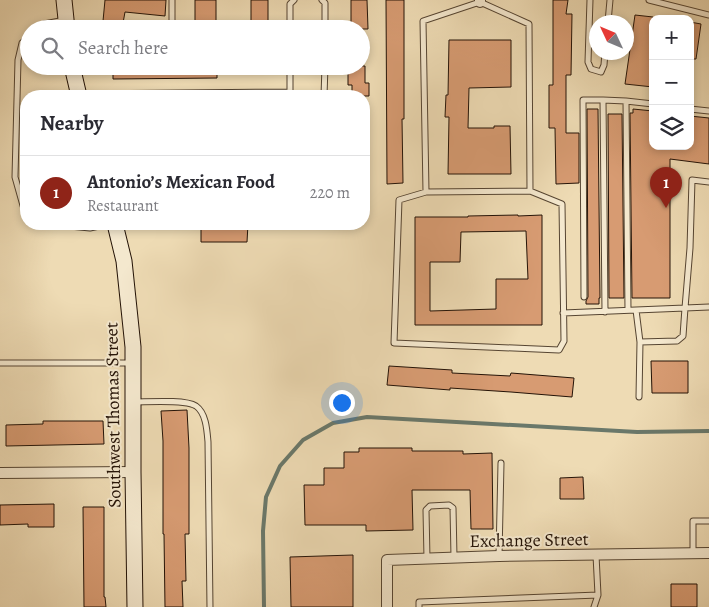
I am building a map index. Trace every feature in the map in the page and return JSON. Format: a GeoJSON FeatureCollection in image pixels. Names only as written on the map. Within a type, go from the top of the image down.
{"type":"FeatureCollection","features":[{"type":"Feature","properties":{"kind":"street"},"geometry":{"type":"LineString","coordinates":[[64,0],[66,20]]}},
{"type":"Feature","properties":{"kind":"street"},"geometry":{"type":"LineString","coordinates":[[74,75],[78,90]]}},
{"type":"Feature","properties":{"kind":"street","name":"Southwest Thomas Street"},"geometry":{"type":"LineString","coordinates":[[116,230],[124,261],[133,347],[135,607]]}},
{"type":"Feature","properties":{"kind":"street"},"geometry":{"type":"LineString","coordinates":[[0,474],[133,472]]}},
{"type":"Feature","properties":{"kind":"street","name":"Exchange Street"},"geometry":{"type":"LineString","coordinates":[[388,602],[387,560],[499,556],[709,553]]}},
{"type":"Feature","properties":{"kind":"lane"},"geometry":{"type":"LineString","coordinates":[[172,0],[172,20]]}},
{"type":"Feature","properties":{"kind":"lane"},"geometry":{"type":"LineString","coordinates":[[290,20],[290,4],[294,0]]}},
{"type":"Feature","properties":{"kind":"lane"},"geometry":{"type":"LineString","coordinates":[[322,0],[325,3],[325,20]]}},
{"type":"Feature","properties":{"kind":"lane"},"geometry":{"type":"LineString","coordinates":[[590,0],[590,15]]}},
{"type":"Feature","properties":{"kind":"lane"},"geometry":{"type":"LineString","coordinates":[[609,15],[610,0]]}},
{"type":"Feature","properties":{"kind":"lane"},"geometry":{"type":"LineString","coordinates":[[649,0],[709,15]]}},
{"type":"Feature","properties":{"kind":"lane"},"geometry":{"type":"LineString","coordinates":[[426,192],[423,21],[480,1],[529,24],[530,191]]}},
{"type":"Feature","properties":{"kind":"lane"},"geometry":{"type":"LineString","coordinates":[[589,31],[588,62],[591,69],[601,72],[604,60]]}},
{"type":"Feature","properties":{"kind":"lane"},"geometry":{"type":"LineString","coordinates":[[20,52],[18,60],[15,177],[20,195]]}},
{"type":"Feature","properties":{"kind":"lane"},"geometry":{"type":"LineString","coordinates":[[290,75],[290,90]]}},
{"type":"Feature","properties":{"kind":"lane"},"geometry":{"type":"LineString","coordinates":[[324,90],[325,75]]}},
{"type":"Feature","properties":{"kind":"lane"},"geometry":{"type":"LineString","coordinates":[[584,297],[583,100],[649,104]]}},
{"type":"Feature","properties":{"kind":"lane"},"geometry":{"type":"LineString","coordinates":[[603,100],[605,312]]}},
{"type":"Feature","properties":{"kind":"lane"},"geometry":{"type":"LineString","coordinates":[[626,101],[628,310]]}},
{"type":"Feature","properties":{"kind":"lane"},"geometry":{"type":"LineString","coordinates":[[694,109],[709,111]]}},
{"type":"Feature","properties":{"kind":"lane"},"geometry":{"type":"LineString","coordinates":[[640,342],[677,342],[683,336],[690,248],[692,180],[709,182]]}},
{"type":"Feature","properties":{"kind":"lane"},"geometry":{"type":"LineString","coordinates":[[530,191],[562,204],[564,341],[560,350],[394,344],[399,200],[426,192],[530,191]]}},
{"type":"Feature","properties":{"kind":"lane"},"geometry":{"type":"LineString","coordinates":[[563,313],[709,307]]}},
{"type":"Feature","properties":{"kind":"lane"},"geometry":{"type":"LineString","coordinates":[[636,310],[640,342],[639,397]]}},
{"type":"Feature","properties":{"kind":"lane"},"geometry":{"type":"LineString","coordinates":[[0,363],[132,363]]}},
{"type":"Feature","properties":{"kind":"lane"},"geometry":{"type":"LineString","coordinates":[[133,402],[184,402],[196,406],[202,414],[207,427],[210,607]]}},
{"type":"Feature","properties":{"kind":"lane"},"geometry":{"type":"LineString","coordinates":[[499,556],[501,463]]}},
{"type":"Feature","properties":{"kind":"lane"},"geometry":{"type":"LineString","coordinates":[[427,559],[426,510],[430,506],[449,505],[454,508],[454,558]]}},
{"type":"Feature","properties":{"kind":"lane"},"geometry":{"type":"LineString","coordinates":[[693,553],[692,522],[709,521]]}},
{"type":"Feature","properties":{"kind":"lane"},"geometry":{"type":"LineString","coordinates":[[594,607],[598,595],[596,555]]}},
{"type":"Feature","properties":{"kind":"lane"},"geometry":{"type":"LineString","coordinates":[[419,607],[419,602],[598,595]]}},
{"type":"Feature","properties":{"kind":"building"},"geometry":{"type":"Polygon","coordinates":[[[105,0],[166,0],[165,16],[125,12],[124,20],[103,20],[105,0]]]}},
{"type":"Feature","properties":{"kind":"building"},"geometry":{"type":"Polygon","coordinates":[[[195,0],[216,0],[216,20],[195,20],[195,0]]]}},
{"type":"Feature","properties":{"kind":"building"},"geometry":{"type":"Polygon","coordinates":[[[251,0],[268,0],[268,20],[251,20],[251,0]]]}},
{"type":"Feature","properties":{"kind":"building"},"geometry":{"type":"Polygon","coordinates":[[[351,0],[367,0],[368,20],[351,20],[351,0]]]}},
{"type":"Feature","properties":{"kind":"building"},"geometry":{"type":"Polygon","coordinates":[[[386,0],[404,0],[403,183],[387,184],[386,0]]]}},
{"type":"Feature","properties":{"kind":"building"},"geometry":{"type":"Polygon","coordinates":[[[553,0],[568,0],[566,14],[572,14],[571,75],[566,75],[566,133],[579,133],[579,183],[556,184],[555,128],[549,128],[549,85],[553,85],[553,0]]]}},
{"type":"Feature","properties":{"kind":"building"},"geometry":{"type":"Polygon","coordinates":[[[635,15],[649,17],[649,87],[625,84],[628,60],[634,60],[635,15]]]}},
{"type":"Feature","properties":{"kind":"building"},"geometry":{"type":"Polygon","coordinates":[[[694,23],[701,24],[696,59],[694,59],[694,23]]]}},
{"type":"Feature","properties":{"kind":"building"},"geometry":{"type":"Polygon","coordinates":[[[449,40],[511,40],[511,87],[469,88],[468,128],[510,126],[511,174],[448,174],[449,117],[445,117],[446,95],[448,95],[449,40]]]}},
{"type":"Feature","properties":{"kind":"building"},"geometry":{"type":"Polygon","coordinates":[[[113,75],[217,75],[217,78],[113,79],[113,75]]]}},
{"type":"Feature","properties":{"kind":"building"},"geometry":{"type":"Polygon","coordinates":[[[348,75],[365,75],[365,83],[369,83],[369,90],[352,90],[352,85],[348,85],[348,75]]]}},
{"type":"Feature","properties":{"kind":"building"},"geometry":{"type":"Polygon","coordinates":[[[587,109],[598,109],[599,304],[586,304],[588,297],[587,109]]]}},
{"type":"Feature","properties":{"kind":"building"},"geometry":{"type":"Polygon","coordinates":[[[633,109],[649,111],[649,150],[694,150],[694,116],[709,118],[709,164],[670,159],[670,298],[632,298],[630,113],[633,113],[633,109]]]}},
{"type":"Feature","properties":{"kind":"building"},"geometry":{"type":"Polygon","coordinates":[[[608,114],[622,114],[624,298],[609,298],[608,114]]]}},
{"type":"Feature","properties":{"kind":"building"},"geometry":{"type":"Polygon","coordinates":[[[542,215],[542,325],[415,325],[415,217],[542,215]],[[526,231],[461,232],[460,262],[430,262],[430,311],[496,309],[496,279],[528,279],[526,231]]]}},
{"type":"Feature","properties":{"kind":"building"},"geometry":{"type":"Polygon","coordinates":[[[201,230],[248,230],[247,242],[201,242],[201,230]]]}},
{"type":"Feature","properties":{"kind":"building"},"geometry":{"type":"Polygon","coordinates":[[[651,361],[688,361],[688,393],[652,393],[651,361]]]}},
{"type":"Feature","properties":{"kind":"building"},"geometry":{"type":"Polygon","coordinates":[[[389,366],[452,370],[452,373],[510,376],[511,373],[574,378],[572,397],[387,385],[389,366]]]}},
{"type":"Feature","properties":{"kind":"building"},"geometry":{"type":"Polygon","coordinates":[[[187,410],[189,534],[185,534],[186,581],[182,581],[183,607],[165,607],[161,411],[187,410]]]}},
{"type":"Feature","properties":{"kind":"building"},"geometry":{"type":"Polygon","coordinates":[[[43,421],[103,421],[104,444],[6,446],[6,425],[43,424],[43,421]]]}},
{"type":"Feature","properties":{"kind":"building"},"geometry":{"type":"Polygon","coordinates":[[[359,448],[412,448],[412,451],[463,451],[463,454],[492,453],[493,529],[471,529],[470,490],[412,490],[413,530],[366,531],[366,525],[305,525],[304,485],[324,485],[324,468],[344,468],[344,452],[359,452],[359,448]]]}},
{"type":"Feature","properties":{"kind":"building"},"geometry":{"type":"Polygon","coordinates":[[[583,477],[584,499],[560,499],[560,478],[583,477]]]}},
{"type":"Feature","properties":{"kind":"building"},"geometry":{"type":"Polygon","coordinates":[[[54,504],[54,527],[28,527],[28,524],[0,525],[0,505],[54,504]]]}},
{"type":"Feature","properties":{"kind":"building"},"geometry":{"type":"Polygon","coordinates":[[[83,507],[104,507],[104,597],[106,607],[84,607],[83,507]]]}},
{"type":"Feature","properties":{"kind":"building"},"geometry":{"type":"Polygon","coordinates":[[[353,555],[353,607],[291,607],[290,557],[353,555]]]}},
{"type":"Feature","properties":{"kind":"building"},"geometry":{"type":"Polygon","coordinates":[[[671,584],[697,584],[697,607],[671,607],[671,584]]]}},
{"type":"Feature","properties":{"kind":"waterway"},"geometry":{"type":"LineString","coordinates":[[264,607],[263,531],[266,497],[280,466],[303,440],[333,423],[367,417],[637,432],[709,431]]}},
{"type":"Feature","properties":{"kind":"place","name":"Antonio’s Mexican Food"},"geometry":{"type":"Point","coordinates":[666,208]}}]}
